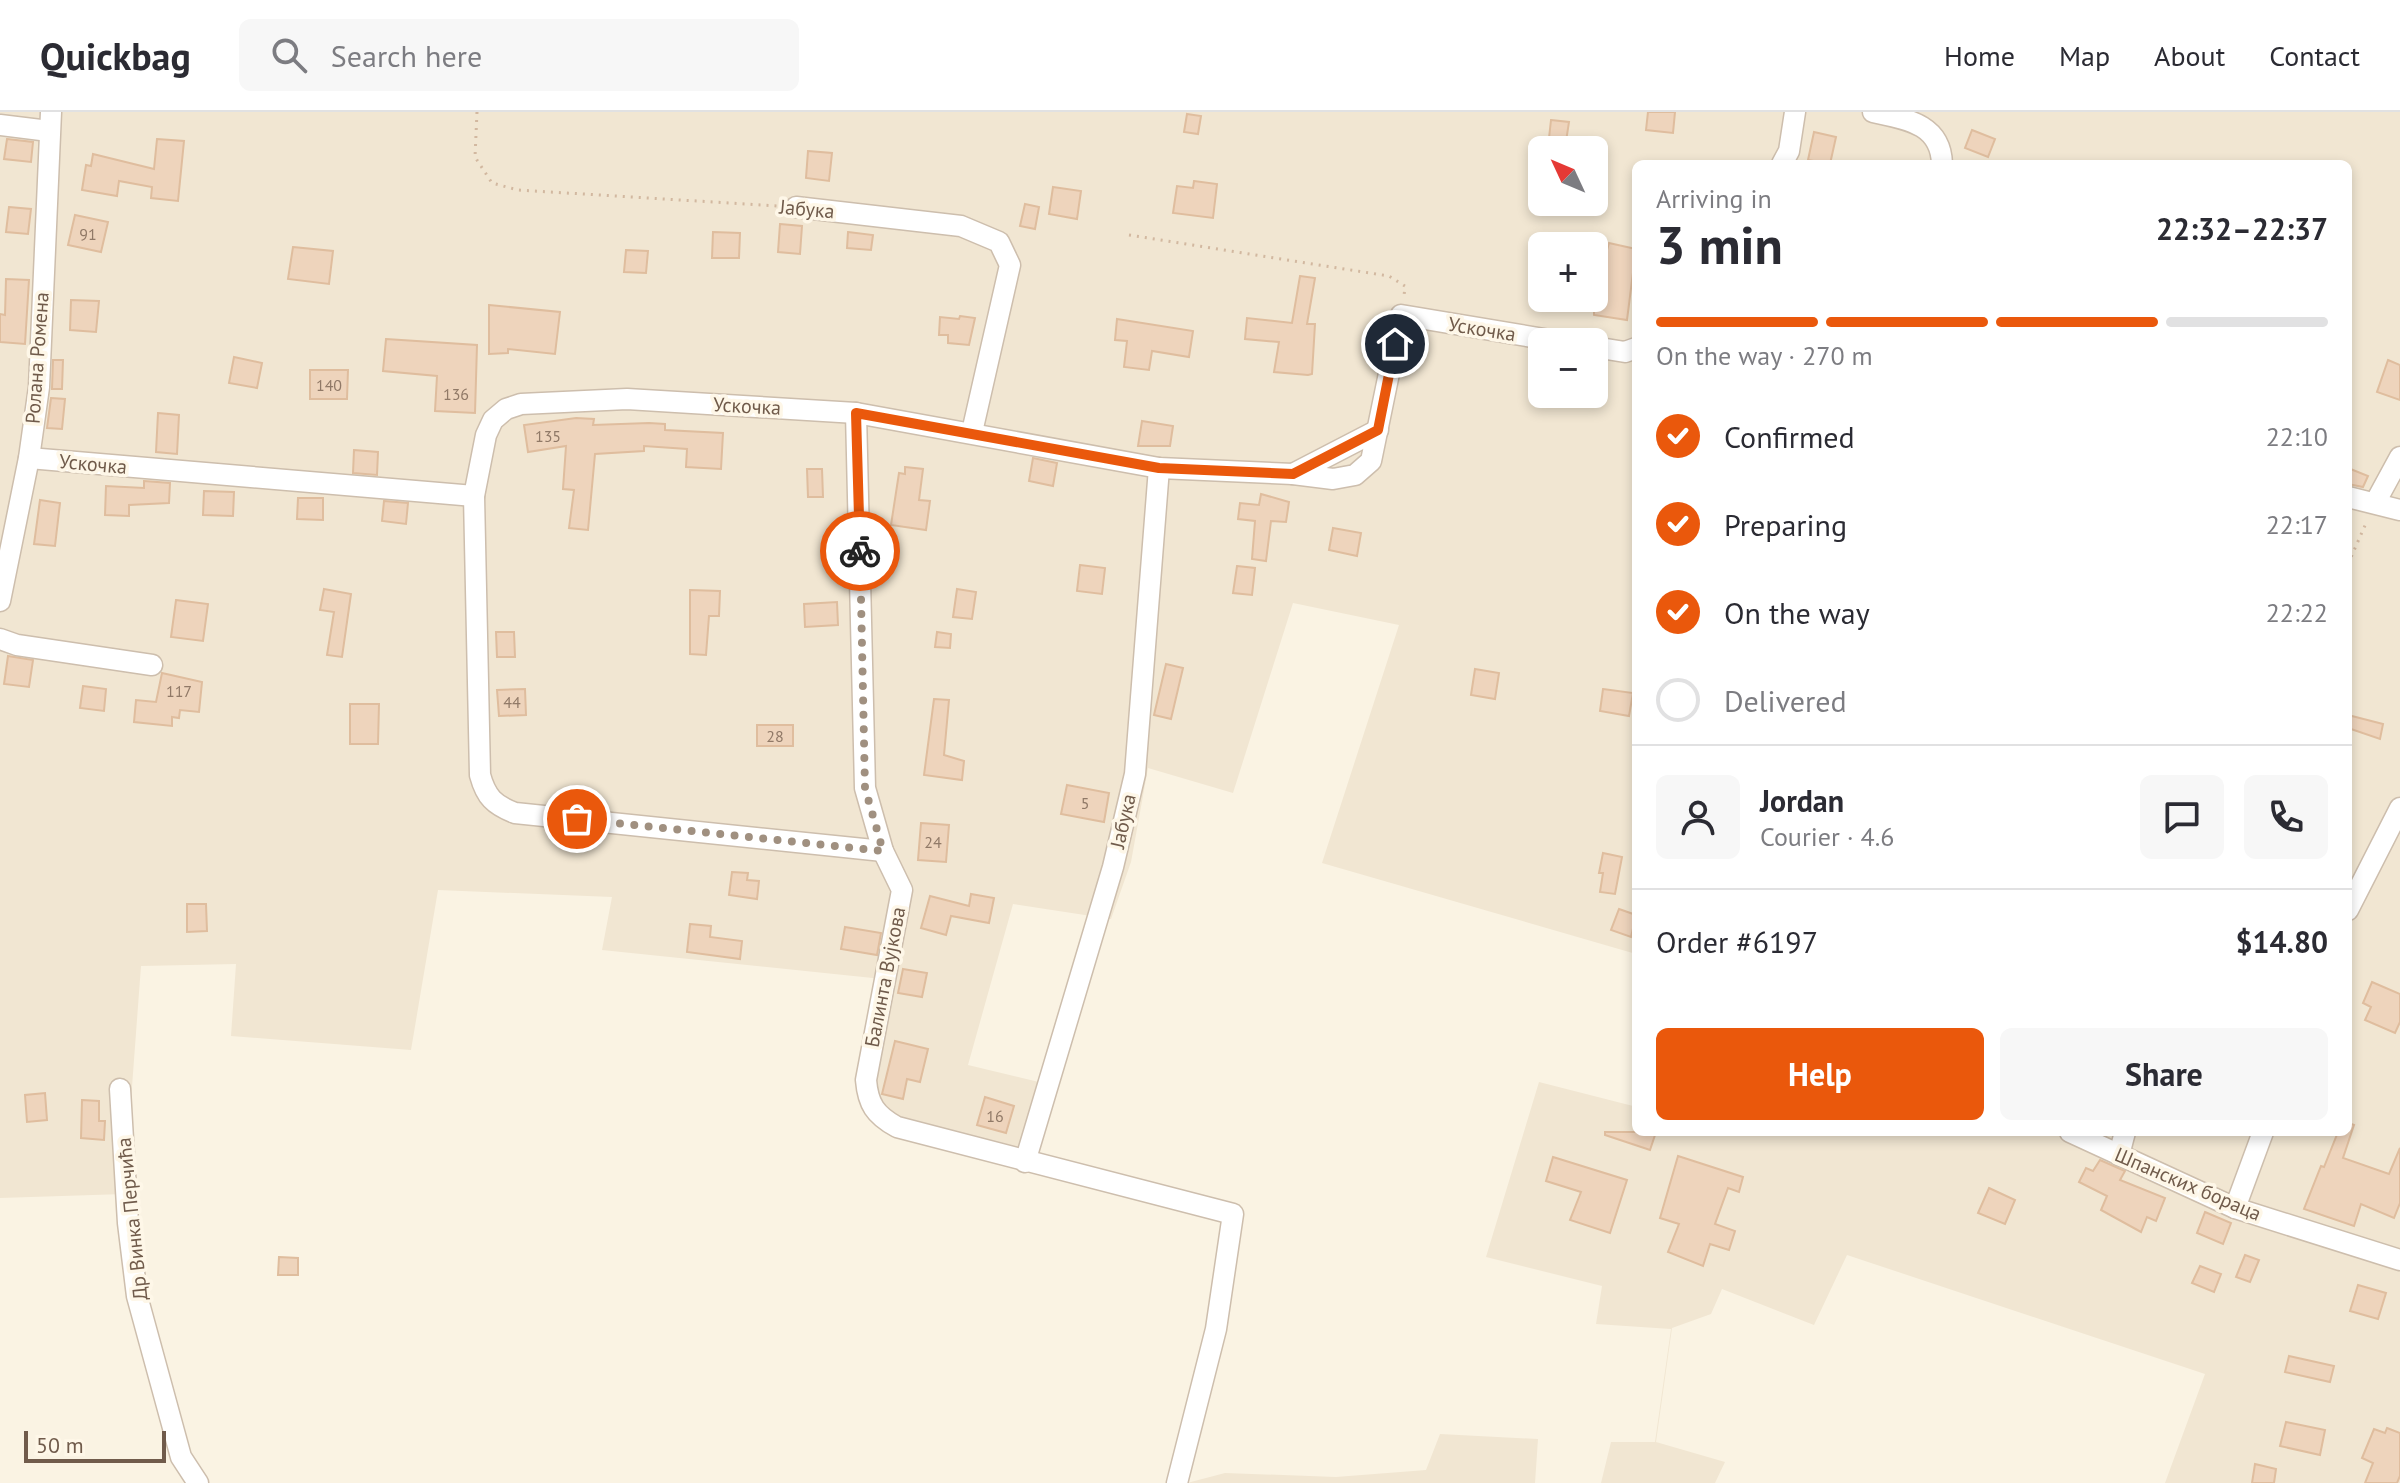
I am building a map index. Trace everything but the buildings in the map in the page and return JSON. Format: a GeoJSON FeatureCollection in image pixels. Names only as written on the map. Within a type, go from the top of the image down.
{"type":"FeatureCollection","features":[{"type":"Feature","properties":{"kind":"street"},"geometry":{"type":"LineString","coordinates":[[1784,160],[1789,151],[1795,112]]}},
{"type":"Feature","properties":{"kind":"street"},"geometry":{"type":"LineString","coordinates":[[1873,112],[1914,121],[1937,139],[1941,160]]}},
{"type":"Feature","properties":{"kind":"street"},"geometry":{"type":"LineString","coordinates":[[0,125],[50,122]]}},
{"type":"Feature","properties":{"kind":"street","name":"Ролана Ромена"},"geometry":{"type":"LineString","coordinates":[[0,601],[5,556],[29,458],[39,387],[50,122]]}},
{"type":"Feature","properties":{"kind":"street","name":"Јабука"},"geometry":{"type":"LineString","coordinates":[[796,207],[961,226],[999,242],[1010,265],[972,432]]}},
{"type":"Feature","properties":{"kind":"street","name":"Ускочка"},"geometry":{"type":"LineString","coordinates":[[29,458],[474,496],[486,435],[493,420],[506,409],[521,404],[627,399],[856,413],[1159,468],[1293,474],[1333,479],[1355,475],[1371,461],[1401,315],[1528,336]]}},
{"type":"Feature","properties":{"kind":"street"},"geometry":{"type":"LineString","coordinates":[[1608,349],[1625,352],[1632,349]]}},
{"type":"Feature","properties":{"kind":"street"},"geometry":{"type":"LineString","coordinates":[[474,496],[480,775],[485,793],[498,807],[515,813],[883,851],[865,788],[856,413]]}},
{"type":"Feature","properties":{"kind":"street"},"geometry":{"type":"LineString","coordinates":[[1293,474],[1378,430]]}},
{"type":"Feature","properties":{"kind":"street"},"geometry":{"type":"LineString","coordinates":[[2375,503],[2400,457]]}},
{"type":"Feature","properties":{"kind":"street","name":"Јабука"},"geometry":{"type":"LineString","coordinates":[[1025,1162],[1113,867],[1135,774],[1159,468]]}},
{"type":"Feature","properties":{"kind":"street"},"geometry":{"type":"LineString","coordinates":[[2352,498],[2400,510]]}},
{"type":"Feature","properties":{"kind":"street"},"geometry":{"type":"LineString","coordinates":[[0,639],[17,645],[152,665]]}},
{"type":"Feature","properties":{"kind":"street"},"geometry":{"type":"LineString","coordinates":[[2352,902],[2400,808]]}},
{"type":"Feature","properties":{"kind":"street","name":"Балинта Вујкова"},"geometry":{"type":"LineString","coordinates":[[883,851],[902,890],[866,1080],[868,1100],[879,1117],[897,1127],[1233,1214],[1216,1329],[1177,1483]]}},
{"type":"Feature","properties":{"kind":"street","name":"Др Винка Перчића"},"geometry":{"type":"LineString","coordinates":[[120,1089],[128,1223],[137,1296],[181,1457],[198,1483]]}},
{"type":"Feature","properties":{"kind":"street","name":"Шпанских бораца"},"geometry":{"type":"LineString","coordinates":[[2079,1136],[2235,1208],[2400,1260]]}},
{"type":"Feature","properties":{"kind":"street"},"geometry":{"type":"LineString","coordinates":[[2119,1155],[2124,1136]]}},
{"type":"Feature","properties":{"kind":"street"},"geometry":{"type":"LineString","coordinates":[[2235,1208],[2262,1136]]}},
{"type":"Feature","properties":{"kind":"path","name":"Јабука"},"geometry":{"type":"LineString","coordinates":[[477,112],[475,157],[492,183],[518,190],[796,207]]}},
{"type":"Feature","properties":{"kind":"path"},"geometry":{"type":"LineString","coordinates":[[1129,235],[1389,276],[1405,286],[1401,315]]}},
{"type":"Feature","properties":{"kind":"path"},"geometry":{"type":"LineString","coordinates":[[2352,555],[2375,503]]}},
{"type":"Feature","properties":{"kind":"shaded area"},"geometry":{"type":"Polygon","coordinates":[[[0,112],[2400,112],[2400,1483],[2165,1483],[2205,1374],[1847,1255],[1814,1325],[1722,1289],[1711,1314],[1672,1328],[1656,1442],[1725,1462],[1715,1483],[1601,1483],[1611,1442],[1655,1442],[1671,1329],[1596,1324],[1602,1286],[1486,1257],[1539,1082],[1632,1106],[1632,1136],[2352,1136],[2352,160],[1632,160],[1632,953],[1322,863],[1399,625],[1293,603],[1233,793],[1148,768],[1131,862],[1111,919],[1013,904],[968,1065],[1043,1083],[1025,1162],[870,1118],[892,980],[602,950],[612,897],[438,890],[411,1050],[231,1036],[236,964],[141,966],[124,1194],[0,1198],[0,112]]]}},
{"type":"Feature","properties":{"kind":"shaded area"},"geometry":{"type":"Polygon","coordinates":[[[1440,1434],[1538,1439],[1535,1483],[1187,1483],[1225,1473],[1336,1477],[1426,1470],[1440,1434]]]}},
{"type":"Feature","properties":{"kind":"way so far"},"geometry":{"type":"LineString","coordinates":[[577,819],[883,851],[865,788],[860,551]]}},
{"type":"Feature","properties":{"kind":"route"},"geometry":{"type":"LineString","coordinates":[[860,551],[856,413],[1159,468],[1293,474],[1378,430],[1395,344]]}}]}
